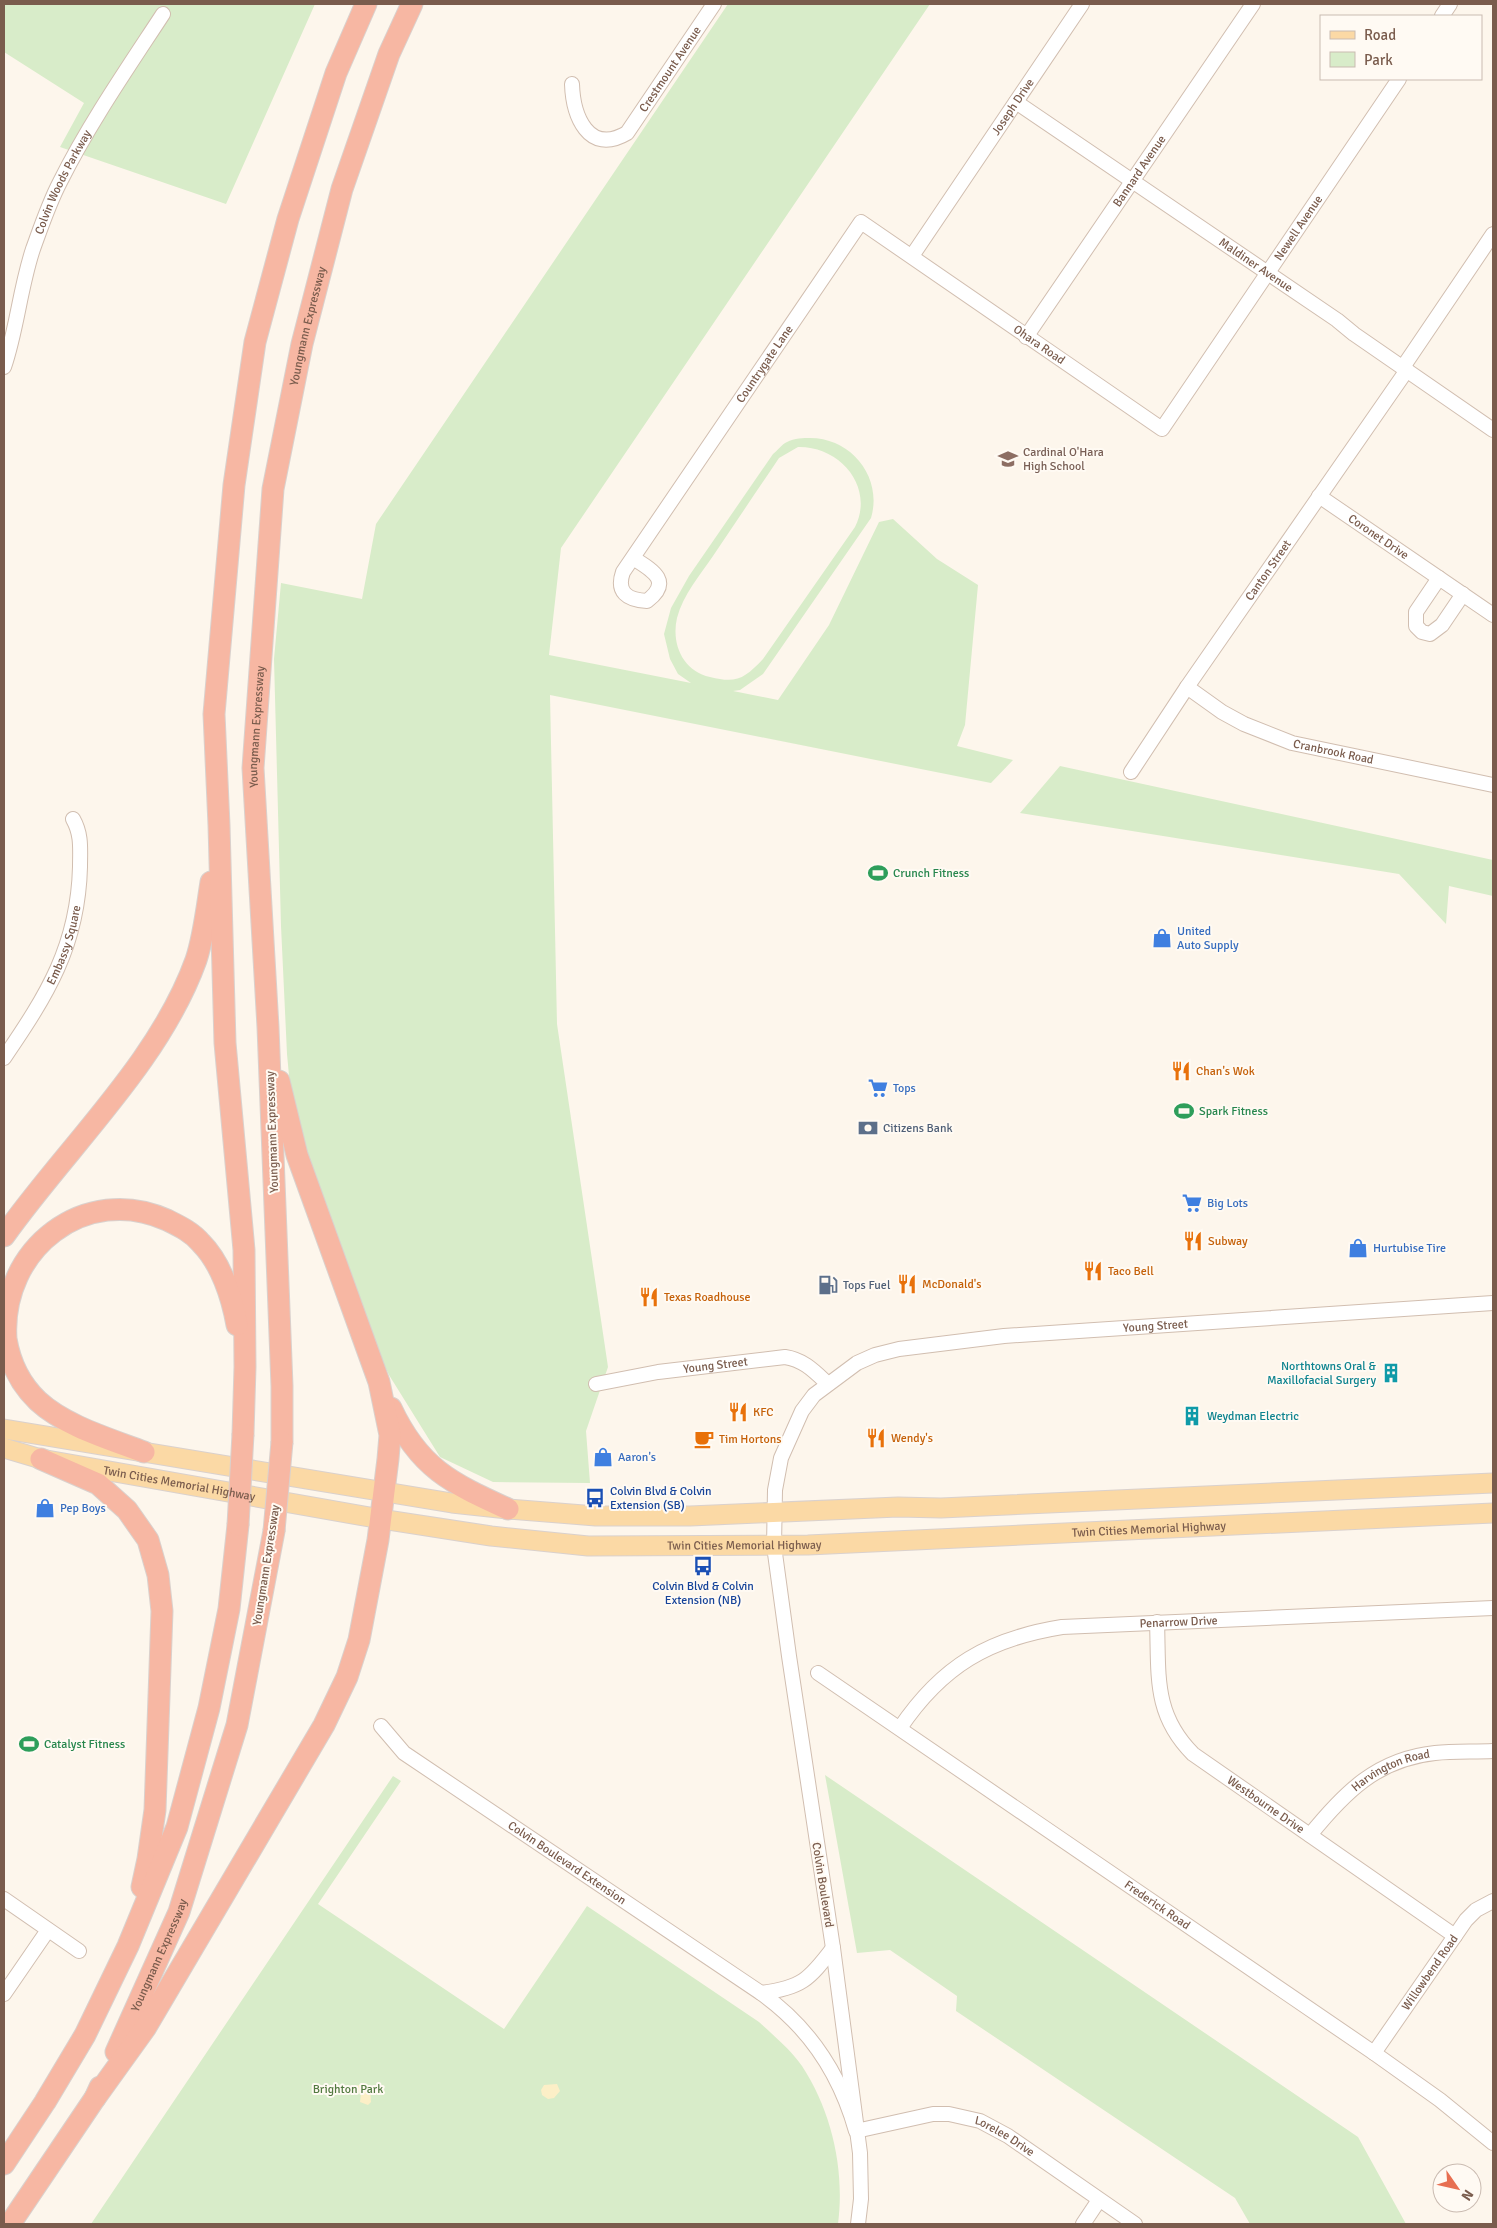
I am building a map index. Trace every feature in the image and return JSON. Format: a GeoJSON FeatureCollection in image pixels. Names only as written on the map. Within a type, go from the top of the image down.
{"type":"FeatureCollection","features":[{"type":"Feature","properties":{"kind":"highway"},"geometry":{"type":"LineString","coordinates":[[4,2164],[45,2102],[85,2035],[128,1946],[177,1827],[209,1708],[229,1609],[238,1525],[243,1434],[245,1367],[244,1250],[225,1043],[214,714],[234,485],[255,342],[288,219],[336,73],[366,4]]}},
{"type":"Feature","properties":{"kind":"highway","name":"Youngmann Expressway"},"geometry":{"type":"LineString","coordinates":[[10,2224],[95,2098],[179,1912],[237,1726],[274,1531],[282,1442],[282,1386],[268,1027],[253,768],[273,489],[302,344],[342,189],[390,54],[412,4]]}},
{"type":"Feature","properties":{"kind":"highway"},"geometry":{"type":"LineString","coordinates":[[4,1236],[32,1196],[153,1047],[176,1005],[196,959],[206,912],[219,825]]}},
{"type":"Feature","properties":{"kind":"highway"},"geometry":{"type":"LineString","coordinates":[[268,1027],[297,1155],[379,1382],[406,1436],[421,1456],[444,1477],[470,1492],[508,1509]]}},
{"type":"Feature","properties":{"kind":"highway"},"geometry":{"type":"LineString","coordinates":[[144,1452],[77,1426],[44,1406],[24,1386],[14,1369],[4,1330],[8,1292],[14,1273],[28,1252],[52,1228],[89,1212],[110,1208],[146,1212],[189,1232],[212,1256],[220,1271],[236,1318],[245,1367]]}},
{"type":"Feature","properties":{"kind":"highway"},"geometry":{"type":"LineString","coordinates":[[95,2098],[146,2027],[324,1726],[354,1658],[381,1519],[390,1435],[379,1382]]}},
{"type":"Feature","properties":{"kind":"highway"},"geometry":{"type":"LineString","coordinates":[[41,1459],[98,1484],[127,1510],[148,1540],[158,1574],[162,1611],[155,1810],[148,1859],[128,1946]]}},
{"type":"Feature","properties":{"kind":"main road","name":"Twin Cities Memorial Highway"},"geometry":{"type":"LineString","coordinates":[[4,1429],[452,1503],[596,1516],[690,1516],[889,1508],[941,1508],[1493,1483]]}},
{"type":"Feature","properties":{"kind":"main road","name":"Twin Cities Memorial Highway"},"geometry":{"type":"LineString","coordinates":[[4,1448],[41,1459],[381,1519],[491,1536],[588,1546],[774,1546],[1493,1513]]}},
{"type":"Feature","properties":{"kind":"street","name":"Crestmount Avenue"},"geometry":{"type":"LineString","coordinates":[[572,84],[573,102],[578,119],[587,132],[605,140],[615,139],[627,133],[714,4]]}},
{"type":"Feature","properties":{"kind":"street","name":"Joseph Drive"},"geometry":{"type":"LineString","coordinates":[[912,256],[1082,4]]}},
{"type":"Feature","properties":{"kind":"street","name":"Bannard Avenue"},"geometry":{"type":"LineString","coordinates":[[1026,337],[1253,4]]}},
{"type":"Feature","properties":{"kind":"street"},"geometry":{"type":"LineString","coordinates":[[1443,15],[1450,4]]}},
{"type":"Feature","properties":{"kind":"street","name":"Colvin Woods Parkway"},"geometry":{"type":"LineString","coordinates":[[4,367],[12,343],[18,308],[32,251],[58,184],[85,135],[163,14]]}},
{"type":"Feature","properties":{"kind":"street","name":"Newell Avenue"},"geometry":{"type":"LineString","coordinates":[[1197,376],[1398,80]]}},
{"type":"Feature","properties":{"kind":"street","name":"Maldiner Avenue"},"geometry":{"type":"LineString","coordinates":[[1016,102],[1267,272],[1493,430]]}},
{"type":"Feature","properties":{"kind":"street","name":"Countrygate Lane"},"geometry":{"type":"LineString","coordinates":[[633,558],[861,222],[912,256]]}},
{"type":"Feature","properties":{"kind":"street","name":"Canton Street"},"geometry":{"type":"LineString","coordinates":[[1131,772],[1405,369],[1493,234]]}},
{"type":"Feature","properties":{"kind":"street","name":"Ohara Road"},"geometry":{"type":"LineString","coordinates":[[912,256],[1026,337],[1162,428],[1197,376]]}},
{"type":"Feature","properties":{"kind":"street","name":"Coronet Drive"},"geometry":{"type":"LineString","coordinates":[[1319,496],[1493,615]]}},
{"type":"Feature","properties":{"kind":"street"},"geometry":{"type":"LineString","coordinates":[[1440,578],[1416,612],[1416,626],[1422,632],[1430,634],[1442,625],[1463,594]]}},
{"type":"Feature","properties":{"kind":"street","name":"Cranbrook Road"},"geometry":{"type":"LineString","coordinates":[[1187,687],[1222,712],[1244,724],[1292,742],[1493,786]]}},
{"type":"Feature","properties":{"kind":"street","name":"Embassy Square"},"geometry":{"type":"LineString","coordinates":[[4,1058],[50,983],[63,958],[70,937],[80,892],[80,832],[73,819]]}},
{"type":"Feature","properties":{"kind":"street","name":"Young Street"},"geometry":{"type":"LineString","coordinates":[[774,1546],[775,1490],[780,1458],[802,1411],[814,1395],[828,1384],[857,1363],[875,1355],[895,1349],[1013,1336],[1493,1303]]}},
{"type":"Feature","properties":{"kind":"street","name":"Young Street"},"geometry":{"type":"LineString","coordinates":[[596,1384],[658,1372],[785,1357],[805,1363],[828,1384]]}},
{"type":"Feature","properties":{"kind":"street","name":"Colvin Boulevard"},"geometry":{"type":"LineString","coordinates":[[774,1546],[788,1656],[832,1948],[862,2176],[858,2224]]}},
{"type":"Feature","properties":{"kind":"street","name":"Penarrow Drive"},"geometry":{"type":"LineString","coordinates":[[900,1728],[914,1708],[936,1683],[956,1666],[988,1647],[1036,1631],[1062,1627],[1157,1622],[1493,1608]]}},
{"type":"Feature","properties":{"kind":"street","name":"Westbourne Drive"},"geometry":{"type":"LineString","coordinates":[[1157,1622],[1162,1702],[1167,1718],[1182,1742],[1193,1754],[1455,1936]]}},
{"type":"Feature","properties":{"kind":"street","name":"Frederick Road"},"geometry":{"type":"LineString","coordinates":[[818,1673],[1374,2053],[1453,2110],[1493,2143]]}},
{"type":"Feature","properties":{"kind":"street","name":"Colvin Boulevard Extension"},"geometry":{"type":"LineString","coordinates":[[381,1726],[404,1753],[761,1993],[790,2015],[820,2052],[844,2093],[856,2131]]}},
{"type":"Feature","properties":{"kind":"street","name":"Harvington Road"},"geometry":{"type":"LineString","coordinates":[[1310,1835],[1337,1802],[1352,1788],[1382,1768],[1403,1760],[1435,1753],[1493,1751]]}},
{"type":"Feature","properties":{"kind":"street"},"geometry":{"type":"LineString","coordinates":[[4,1899],[79,1951]]}},
{"type":"Feature","properties":{"kind":"street","name":"Willowbend Road"},"geometry":{"type":"LineString","coordinates":[[1374,2053],[1455,1936],[1476,1910],[1493,1901]]}},
{"type":"Feature","properties":{"kind":"street"},"geometry":{"type":"LineString","coordinates":[[4,1994],[48,1930]]}},
{"type":"Feature","properties":{"kind":"street"},"geometry":{"type":"LineString","coordinates":[[761,1993],[787,1990],[804,1981],[819,1966],[832,1948]]}},
{"type":"Feature","properties":{"kind":"street","name":"Lorelee Drive"},"geometry":{"type":"LineString","coordinates":[[856,2131],[925,2115],[949,2114],[965,2116],[995,2128],[1135,2224]]}},
{"type":"Feature","properties":{"kind":"street"},"geometry":{"type":"LineString","coordinates":[[1083,2224],[1099,2200]]}},
{"type":"Feature","properties":{"kind":"green space"},"geometry":{"type":"Polygon","coordinates":[[[4,4],[315,4],[226,204],[60,147],[84,103],[4,52],[4,4]]]}},
{"type":"Feature","properties":{"kind":"green space"},"geometry":{"type":"Polygon","coordinates":[[[728,4],[930,4],[561,548],[549,655],[691,683],[678,674],[670,659],[664,634],[671,608],[689,576],[773,454],[783,444],[799,438],[825,440],[839,445],[861,463],[868,475],[872,489],[874,503],[871,518],[763,674],[740,690],[733,691],[778,700],[829,625],[879,522],[893,519],[937,559],[978,585],[965,725],[957,746],[1013,760],[991,783],[550,695],[557,1024],[608,1367],[586,1431],[590,1483],[493,1482],[440,1457],[389,1375],[382,1360],[316,1185],[291,1097],[281,926],[274,659],[281,583],[362,599],[376,524],[728,4]],[[798,447],[779,458],[683,601],[677,618],[676,637],[678,647],[686,663],[701,674],[719,679],[734,679],[740,678],[757,666],[855,527],[860,512],[860,497],[857,484],[850,472],[840,461],[827,453],[798,447]]]}},
{"type":"Feature","properties":{"kind":"green space"},"geometry":{"type":"Polygon","coordinates":[[[1060,766],[1493,860],[1493,896],[1449,886],[1446,924],[1399,874],[1020,813],[1060,766]]]}},
{"type":"Feature","properties":{"kind":"green space"},"geometry":{"type":"Polygon","coordinates":[[[825,1775],[1358,2137],[1406,2224],[1250,2224],[1235,2198],[956,2011],[957,1996],[890,1950],[857,1953],[825,1775]]]}},
{"type":"Feature","properties":{"kind":"green space","name":"Brighton Park"},"geometry":{"type":"Polygon","coordinates":[[[393,1776],[401,1781],[318,1904],[504,2029],[587,1906],[759,2022],[782,2043],[802,2066],[821,2102],[834,2142],[840,2183],[838,2224],[91,2224],[393,1776]]]}},
{"type":"Feature","properties":{"kind":"sand"},"geometry":{"type":"Polygon","coordinates":[[[557,2084],[560,2091],[554,2098],[548,2099],[542,2095],[541,2090],[544,2085],[557,2084]]]}},
{"type":"Feature","properties":{"kind":"sand"},"geometry":{"type":"Polygon","coordinates":[[[367,2085],[370,2088],[371,2102],[368,2105],[360,2102],[361,2094],[354,2086],[367,2085]]]}},
{"type":"Feature","properties":{"kind":"place","name":"Cardinal O'Hara High School"},"geometry":{"type":"Point","coordinates":[1008,459]}},
{"type":"Feature","properties":{"kind":"place","name":"Crunch Fitness"},"geometry":{"type":"Point","coordinates":[878,873]}},
{"type":"Feature","properties":{"kind":"place","name":"United Auto Supply"},"geometry":{"type":"Point","coordinates":[1162,938]}},
{"type":"Feature","properties":{"kind":"place","name":"Chan's Wok"},"geometry":{"type":"Point","coordinates":[1181,1071]}},
{"type":"Feature","properties":{"kind":"place","name":"Tops"},"geometry":{"type":"Point","coordinates":[878,1088]}},
{"type":"Feature","properties":{"kind":"place","name":"Spark Fitness"},"geometry":{"type":"Point","coordinates":[1184,1111]}},
{"type":"Feature","properties":{"kind":"place","name":"Citizens Bank"},"geometry":{"type":"Point","coordinates":[868,1128]}},
{"type":"Feature","properties":{"kind":"place","name":"Big Lots"},"geometry":{"type":"Point","coordinates":[1192,1203]}},
{"type":"Feature","properties":{"kind":"place","name":"Subway"},"geometry":{"type":"Point","coordinates":[1193,1241]}},
{"type":"Feature","properties":{"kind":"place","name":"Hurtubise Tire"},"geometry":{"type":"Point","coordinates":[1358,1248]}},
{"type":"Feature","properties":{"kind":"place","name":"Taco Bell"},"geometry":{"type":"Point","coordinates":[1093,1271]}},
{"type":"Feature","properties":{"kind":"place","name":"McDonald's"},"geometry":{"type":"Point","coordinates":[907,1284]}},
{"type":"Feature","properties":{"kind":"place","name":"Tops Fuel"},"geometry":{"type":"Point","coordinates":[828,1285]}},
{"type":"Feature","properties":{"kind":"place","name":"Texas Roadhouse"},"geometry":{"type":"Point","coordinates":[649,1297]}},
{"type":"Feature","properties":{"kind":"place","name":"Northtowns Oral & Maxillofacial Surgery"},"geometry":{"type":"Point","coordinates":[1391,1373]}},
{"type":"Feature","properties":{"kind":"place","name":"KFC"},"geometry":{"type":"Point","coordinates":[738,1412]}},
{"type":"Feature","properties":{"kind":"place","name":"Weydman Electric"},"geometry":{"type":"Point","coordinates":[1192,1416]}},
{"type":"Feature","properties":{"kind":"place","name":"Wendy's"},"geometry":{"type":"Point","coordinates":[876,1438]}},
{"type":"Feature","properties":{"kind":"place","name":"Tim Hortons"},"geometry":{"type":"Point","coordinates":[704,1439]}},
{"type":"Feature","properties":{"kind":"place","name":"Aaron's"},"geometry":{"type":"Point","coordinates":[603,1457]}},
{"type":"Feature","properties":{"kind":"place","name":"Colvin Blvd & Colvin Extension (SB)"},"geometry":{"type":"Point","coordinates":[595,1498]}},
{"type":"Feature","properties":{"kind":"place","name":"Pep Boys"},"geometry":{"type":"Point","coordinates":[45,1508]}},
{"type":"Feature","properties":{"kind":"place","name":"Colvin Blvd & Colvin Extension (NB)"},"geometry":{"type":"Point","coordinates":[703,1566]}},
{"type":"Feature","properties":{"kind":"place","name":"Catalyst Fitness"},"geometry":{"type":"Point","coordinates":[29,1744]}}]}
